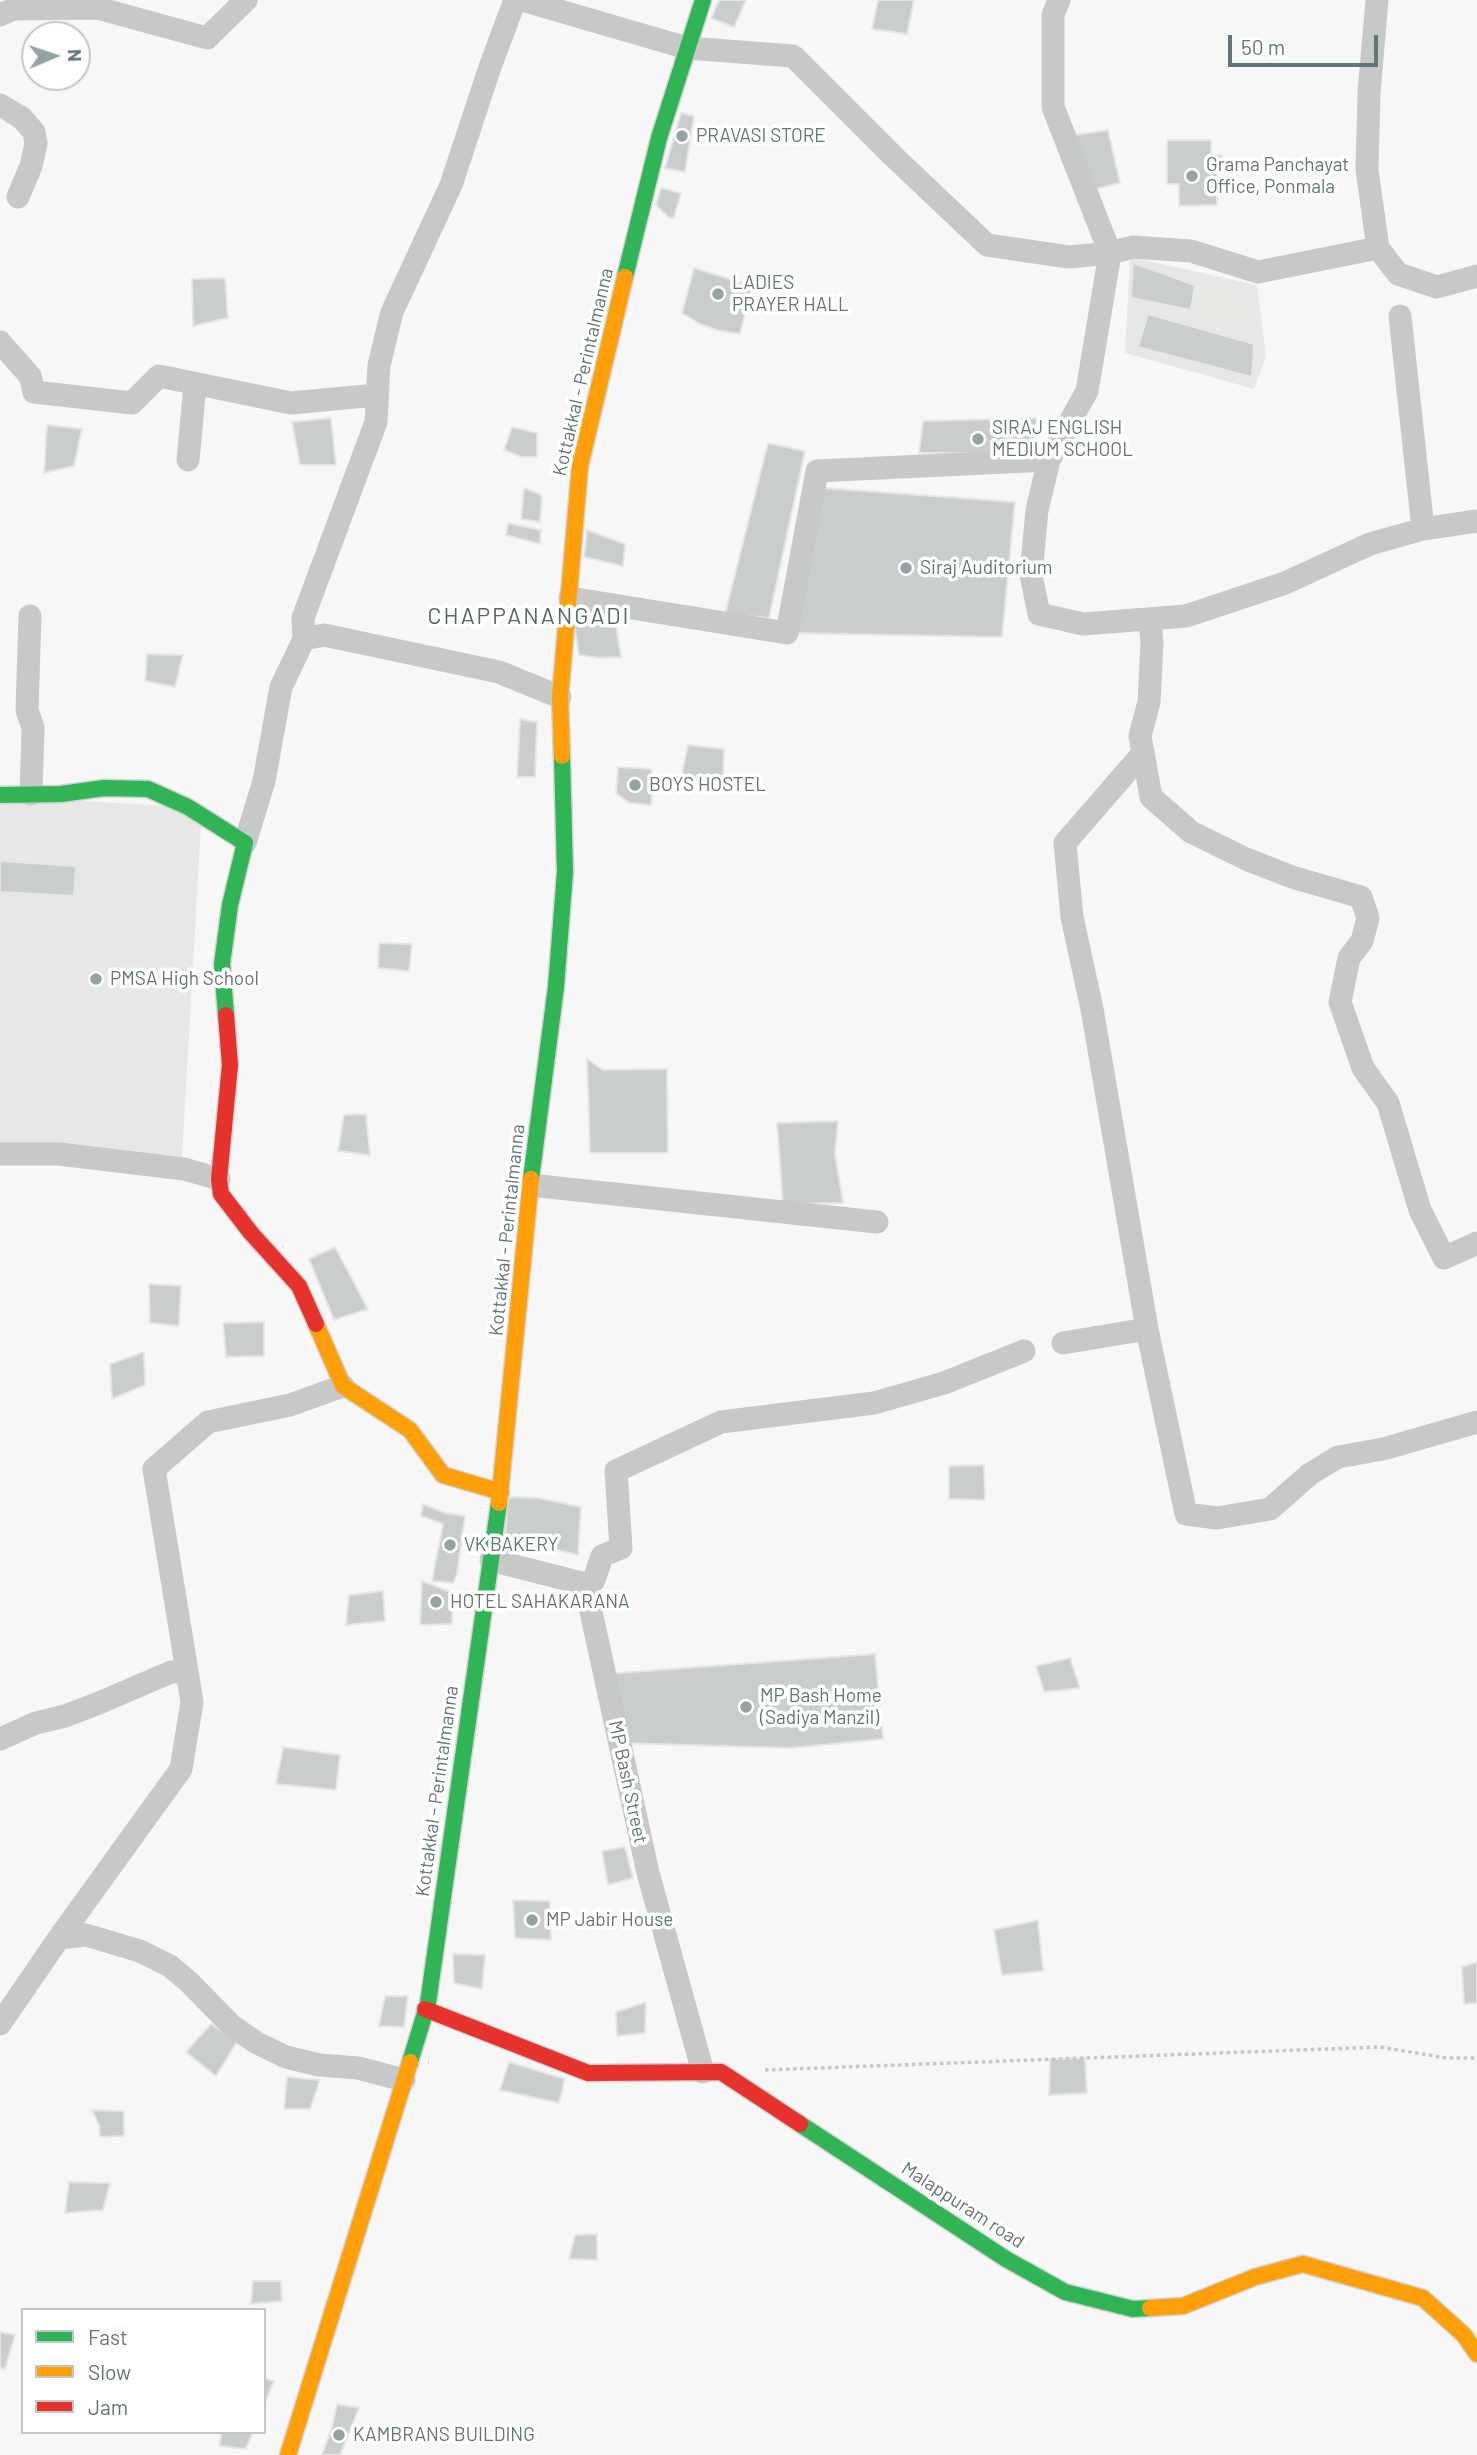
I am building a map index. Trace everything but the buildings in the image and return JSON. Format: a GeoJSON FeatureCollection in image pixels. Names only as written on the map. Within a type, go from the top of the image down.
{"type":"FeatureCollection","features":[{"type":"Feature","properties":{"kind":"main road","name":"Kottakkal - Perintalmanna"},"geometry":{"type":"LineString","coordinates":[[288,2455],[425,2009],[501,1492],[530,1185],[556,988],[565,872],[560,697],[580,466],[659,138],[702,0]]}},
{"type":"Feature","properties":{"kind":"main road"},"geometry":{"type":"LineString","coordinates":[[0,795],[61,794],[104,788],[148,789],[188,807],[245,843],[230,905],[222,964],[230,1065],[219,1179],[221,1194],[251,1233],[299,1286],[343,1386],[410,1430],[443,1475],[501,1492]]}},
{"type":"Feature","properties":{"kind":"main road","name":"Malappuram road"},"geometry":{"type":"LineString","coordinates":[[425,2009],[588,2073],[721,2072],[1006,2259],[1065,2292],[1133,2309],[1183,2306],[1255,2277],[1303,2264],[1423,2298],[1465,2335],[1477,2354]]}},
{"type":"Feature","properties":{"kind":"street"},"geometry":{"type":"LineString","coordinates":[[0,15],[14,9],[97,8],[160,23],[207,38],[246,0]]}},
{"type":"Feature","properties":{"kind":"street"},"geometry":{"type":"LineString","coordinates":[[245,843],[264,781],[281,687],[304,639],[303,618],[376,422],[379,365],[392,312],[452,185],[515,0]]}},
{"type":"Feature","properties":{"kind":"street"},"geometry":{"type":"LineString","coordinates":[[522,0],[687,48],[793,56],[988,246],[1069,257],[1110,253],[1133,247],[1191,251],[1258,272],[1378,248]]}},
{"type":"Feature","properties":{"kind":"street"},"geometry":{"type":"LineString","coordinates":[[1059,0],[1053,15],[1053,107],[1110,253],[1087,391],[1049,460],[1037,510],[1031,575],[1039,614],[1083,624],[1185,616],[1285,583],[1370,544],[1423,529],[1477,521]]}},
{"type":"Feature","properties":{"kind":"street"},"geometry":{"type":"LineString","coordinates":[[1377,0],[1369,93],[1367,170],[1378,248],[1398,274],[1437,287],[1477,276]]}},
{"type":"Feature","properties":{"kind":"street"},"geometry":{"type":"LineString","coordinates":[[0,105],[22,118],[34,132],[36,144],[31,166],[18,197]]}},
{"type":"Feature","properties":{"kind":"street"},"geometry":{"type":"LineString","coordinates":[[1400,316],[1423,529]]}},
{"type":"Feature","properties":{"kind":"street"},"geometry":{"type":"LineString","coordinates":[[0,342],[30,376],[34,392],[132,403],[159,376],[291,403],[377,395]]}},
{"type":"Feature","properties":{"kind":"street"},"geometry":{"type":"LineString","coordinates":[[188,460],[195,385]]}},
{"type":"Feature","properties":{"kind":"street"},"geometry":{"type":"LineString","coordinates":[[570,598],[787,633],[817,471],[1049,460]]}},
{"type":"Feature","properties":{"kind":"street"},"geometry":{"type":"LineString","coordinates":[[30,616],[27,710],[33,728],[31,794]]}},
{"type":"Feature","properties":{"kind":"street"},"geometry":{"type":"LineString","coordinates":[[1150,619],[1152,643],[1149,702],[1140,736],[1151,797],[1191,832],[1246,859],[1292,877],[1361,897],[1368,918],[1362,942],[1349,958],[1340,1002],[1363,1068],[1388,1103],[1420,1210],[1444,1258],[1477,1243]]}},
{"type":"Feature","properties":{"kind":"street"},"geometry":{"type":"LineString","coordinates":[[304,639],[324,635],[499,672],[560,697]]}},
{"type":"Feature","properties":{"kind":"street"},"geometry":{"type":"LineString","coordinates":[[1143,753],[1065,843],[1072,917],[1092,1009],[1147,1329],[1186,1514],[1217,1518],[1270,1509],[1310,1474],[1338,1457],[1383,1449],[1477,1422]]}},
{"type":"Feature","properties":{"kind":"street"},"geometry":{"type":"LineString","coordinates":[[0,1154],[58,1154],[184,1169],[219,1179]]}},
{"type":"Feature","properties":{"kind":"street"},"geometry":{"type":"LineString","coordinates":[[530,1185],[877,1222]]}},
{"type":"Feature","properties":{"kind":"street"},"geometry":{"type":"LineString","coordinates":[[1063,1343],[1147,1329]]}},
{"type":"Feature","properties":{"kind":"street"},"geometry":{"type":"LineString","coordinates":[[491,1560],[585,1584],[594,1580],[602,1556],[621,1548],[616,1471],[721,1422],[874,1403],[944,1383],[1024,1351]]}},
{"type":"Feature","properties":{"kind":"street"},"geometry":{"type":"LineString","coordinates":[[0,2024],[181,1769],[192,1702],[153,1469],[208,1422],[290,1405],[343,1386]]}},
{"type":"Feature","properties":{"kind":"street","name":"MP Bash Street"},"geometry":{"type":"LineString","coordinates":[[585,1584],[648,1873],[703,2072]]}},
{"type":"Feature","properties":{"kind":"street"},"geometry":{"type":"LineString","coordinates":[[0,1739],[36,1723],[65,1716],[99,1703],[171,1672],[187,1672]]}},
{"type":"Feature","properties":{"kind":"street"},"geometry":{"type":"LineString","coordinates":[[59,1938],[86,1935],[140,1951],[170,1966],[232,2026],[257,2043],[286,2057],[319,2065],[358,2068],[404,2080]]}},
{"type":"Feature","properties":{"kind":"path"},"geometry":{"type":"LineString","coordinates":[[762,2070],[1380,2047],[1447,2058],[1477,2058]]}},
{"type":"Feature","properties":{"kind":"shaded area"},"geometry":{"type":"Polygon","coordinates":[[[1130,257],[1257,285],[1266,357],[1254,389],[1125,353],[1130,257]]]}},
{"type":"Feature","properties":{"kind":"shaded area"},"geometry":{"type":"Polygon","coordinates":[[[1198,281],[1246,294],[1249,333],[1188,319],[1198,281]]]}},
{"type":"Feature","properties":{"kind":"shaded area","name":"PMSA High School"},"geometry":{"type":"Polygon","coordinates":[[[0,796],[202,808],[182,1157],[0,1150],[0,796]]]}},
{"type":"Feature","properties":{"kind":"traffic: fast"},"geometry":{"type":"LineString","coordinates":[[625,277],[659,138],[703,0]]}},
{"type":"Feature","properties":{"kind":"traffic: fast"},"geometry":{"type":"LineString","coordinates":[[531,1179],[556,987],[565,872],[562,756]]}},
{"type":"Feature","properties":{"kind":"traffic: fast"},"geometry":{"type":"LineString","coordinates":[[0,795],[61,794],[104,788],[148,789],[188,807],[245,843],[230,905],[222,964],[226,1015]]}},
{"type":"Feature","properties":{"kind":"traffic: fast"},"geometry":{"type":"LineString","coordinates":[[410,2062],[428,2003],[499,1503]]}},
{"type":"Feature","properties":{"kind":"traffic: fast"},"geometry":{"type":"LineString","coordinates":[[800,2124],[1006,2259],[1065,2292],[1133,2309],[1150,2308]]}},
{"type":"Feature","properties":{"kind":"traffic: slow"},"geometry":{"type":"LineString","coordinates":[[562,756],[560,697],[580,466],[625,277]]}},
{"type":"Feature","properties":{"kind":"traffic: slow"},"geometry":{"type":"LineString","coordinates":[[499,1503],[531,1179]]}},
{"type":"Feature","properties":{"kind":"traffic: slow"},"geometry":{"type":"LineString","coordinates":[[316,1324],[343,1386],[410,1430],[443,1475],[501,1492]]}},
{"type":"Feature","properties":{"kind":"traffic: slow"},"geometry":{"type":"LineString","coordinates":[[288,2455],[410,2062]]}},
{"type":"Feature","properties":{"kind":"traffic: slow"},"geometry":{"type":"LineString","coordinates":[[1150,2308],[1183,2306],[1255,2277],[1303,2264],[1423,2298],[1464,2335],[1477,2354]]}},
{"type":"Feature","properties":{"kind":"traffic: jam"},"geometry":{"type":"LineString","coordinates":[[226,1015],[230,1065],[219,1179],[221,1194],[251,1233],[299,1286],[316,1324]]}},
{"type":"Feature","properties":{"kind":"traffic: jam"},"geometry":{"type":"LineString","coordinates":[[425,2009],[588,2073],[721,2072],[800,2124]]}},
{"type":"Feature","properties":{"kind":"place","name":"PRAVASI STORE"},"geometry":{"type":"Point","coordinates":[682,136]}},
{"type":"Feature","properties":{"kind":"place","name":"Grama Panchayat Office, Ponmala"},"geometry":{"type":"Point","coordinates":[1192,176]}},
{"type":"Feature","properties":{"kind":"place","name":"LADIES PRAYER HALL"},"geometry":{"type":"Point","coordinates":[718,294]}},
{"type":"Feature","properties":{"kind":"place","name":"SIRAJ ENGLISH MEDIUM SCHOOL"},"geometry":{"type":"Point","coordinates":[978,439]}},
{"type":"Feature","properties":{"kind":"place","name":"Siraj Auditorium"},"geometry":{"type":"Point","coordinates":[906,568]}},
{"type":"Feature","properties":{"kind":"place","name":"BOYS HOSTEL"},"geometry":{"type":"Point","coordinates":[635,785]}},
{"type":"Feature","properties":{"kind":"place","name":"PMSA High School"},"geometry":{"type":"Point","coordinates":[96,979]}},
{"type":"Feature","properties":{"kind":"place","name":"VK BAKERY"},"geometry":{"type":"Point","coordinates":[450,1545]}},
{"type":"Feature","properties":{"kind":"place","name":"HOTEL SAHAKARANA"},"geometry":{"type":"Point","coordinates":[436,1602]}},
{"type":"Feature","properties":{"kind":"place","name":"MP Bash Home (Sadiya Manzil)"},"geometry":{"type":"Point","coordinates":[746,1707]}},
{"type":"Feature","properties":{"kind":"place","name":"MP Jabir House"},"geometry":{"type":"Point","coordinates":[532,1920]}},
{"type":"Feature","properties":{"kind":"place","name":"KAMBRANS BUILDING"},"geometry":{"type":"Point","coordinates":[339,2435]}},
{"type":"Feature","properties":{"kind":"district","name":"CHAPPANANGADI"},"geometry":{"type":"Point","coordinates":[529,616]}}]}
